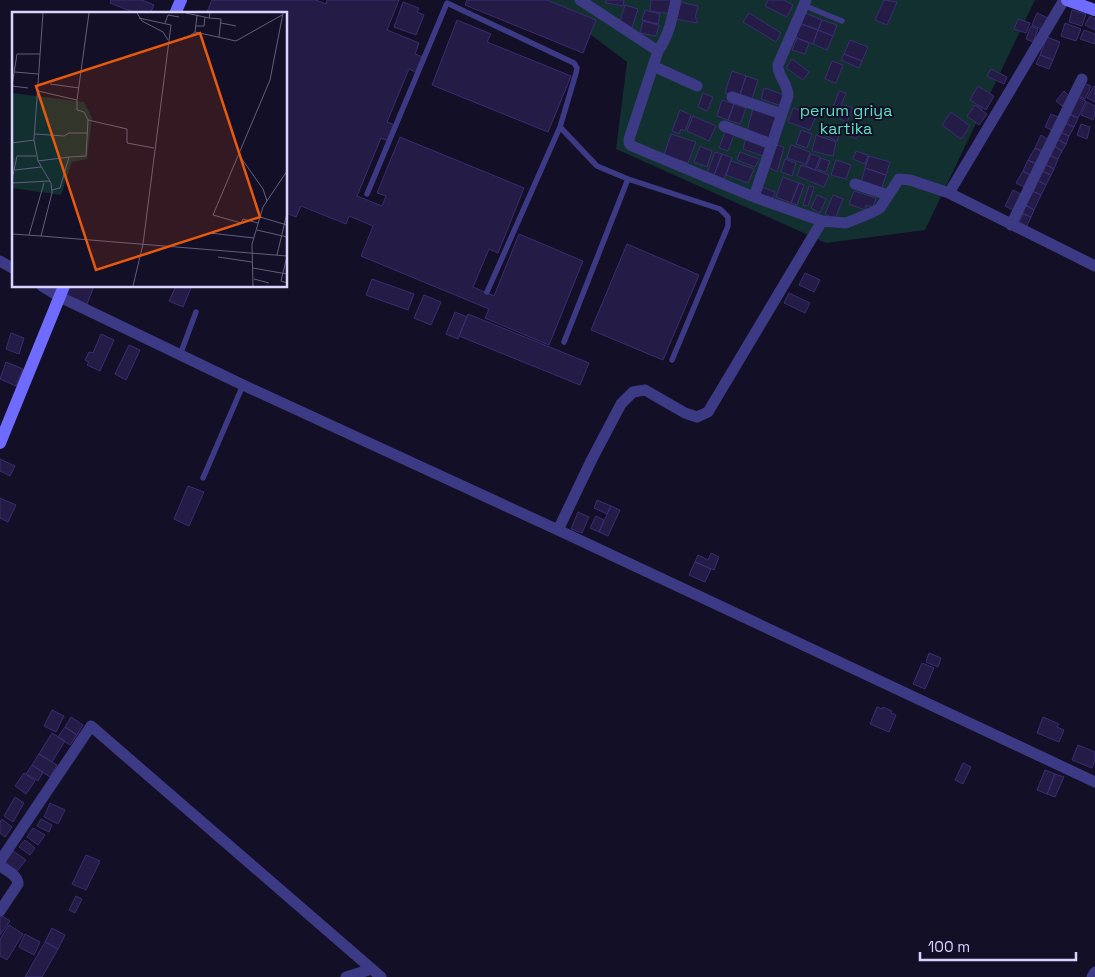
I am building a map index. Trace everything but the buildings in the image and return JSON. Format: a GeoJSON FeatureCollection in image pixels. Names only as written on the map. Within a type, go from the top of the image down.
{"type":"FeatureCollection","features":[{"type":"Feature","properties":{"kind":"street"},"geometry":{"type":"LineString","coordinates":[[177,12],[181,0]]}},
{"type":"Feature","properties":{"kind":"street"},"geometry":{"type":"LineString","coordinates":[[580,0],[658,51]]}},
{"type":"Feature","properties":{"kind":"street"},"geometry":{"type":"LineString","coordinates":[[676,0],[672,23],[658,51],[635,117],[629,143],[636,149],[822,221],[846,224],[880,208],[896,182],[902,179],[949,194],[1095,266]]}},
{"type":"Feature","properties":{"kind":"street"},"geometry":{"type":"LineString","coordinates":[[949,194],[1066,0],[1095,10]]}},
{"type":"Feature","properties":{"kind":"street"},"geometry":{"type":"LineString","coordinates":[[754,196],[788,96],[788,89],[779,73],[778,65],[804,2]]}},
{"type":"Feature","properties":{"kind":"street"},"geometry":{"type":"LineString","coordinates":[[653,66],[697,86]]}},
{"type":"Feature","properties":{"kind":"street"},"geometry":{"type":"LineString","coordinates":[[1011,225],[1082,79]]}},
{"type":"Feature","properties":{"kind":"street"},"geometry":{"type":"LineString","coordinates":[[732,98],[782,114]]}},
{"type":"Feature","properties":{"kind":"street"},"geometry":{"type":"LineString","coordinates":[[724,126],[771,144]]}},
{"type":"Feature","properties":{"kind":"street"},"geometry":{"type":"LineString","coordinates":[[855,184],[888,195]]}},
{"type":"Feature","properties":{"kind":"street"},"geometry":{"type":"LineString","coordinates":[[558,530],[621,404],[632,392],[645,390],[685,413],[697,417],[708,412],[822,221]]}},
{"type":"Feature","properties":{"kind":"street"},"geometry":{"type":"LineString","coordinates":[[0,261],[12,268]]}},
{"type":"Feature","properties":{"kind":"street"},"geometry":{"type":"LineString","coordinates":[[49,288],[62,292],[180,355],[243,385],[558,530],[1095,782]]}},
{"type":"Feature","properties":{"kind":"street"},"geometry":{"type":"LineString","coordinates":[[0,442],[62,292]]}},
{"type":"Feature","properties":{"kind":"street"},"geometry":{"type":"LineString","coordinates":[[0,861],[92,726],[381,977]]}},
{"type":"Feature","properties":{"kind":"street"},"geometry":{"type":"LineString","coordinates":[[0,866],[19,881],[0,911]]}},
{"type":"Feature","properties":{"kind":"street"},"geometry":{"type":"LineString","coordinates":[[346,977],[372,969]]}},
{"type":"Feature","properties":{"kind":"street"},"geometry":{"type":"LineString","coordinates":[[1092,977],[1095,972]]}},
{"type":"Feature","properties":{"kind":"lane"},"geometry":{"type":"LineString","coordinates":[[367,194],[448,2],[574,63],[577,68],[576,73],[560,128],[487,292]]}},
{"type":"Feature","properties":{"kind":"lane"},"geometry":{"type":"LineString","coordinates":[[804,2],[842,21]]}},
{"type":"Feature","properties":{"kind":"lane"},"geometry":{"type":"LineString","coordinates":[[560,128],[597,166],[628,179],[720,209],[728,217],[728,226],[672,360]]}},
{"type":"Feature","properties":{"kind":"lane"},"geometry":{"type":"LineString","coordinates":[[564,342],[628,179]]}},
{"type":"Feature","properties":{"kind":"lane"},"geometry":{"type":"LineString","coordinates":[[180,355],[196,312]]}},
{"type":"Feature","properties":{"kind":"lane"},"geometry":{"type":"LineString","coordinates":[[203,478],[243,385]]}},
{"type":"Feature","properties":{"kind":"green space","name":"perum griya kartika"},"geometry":{"type":"Polygon","coordinates":[[[545,0],[1035,0],[925,230],[826,243],[616,149],[627,62],[545,0]]]}}]}
